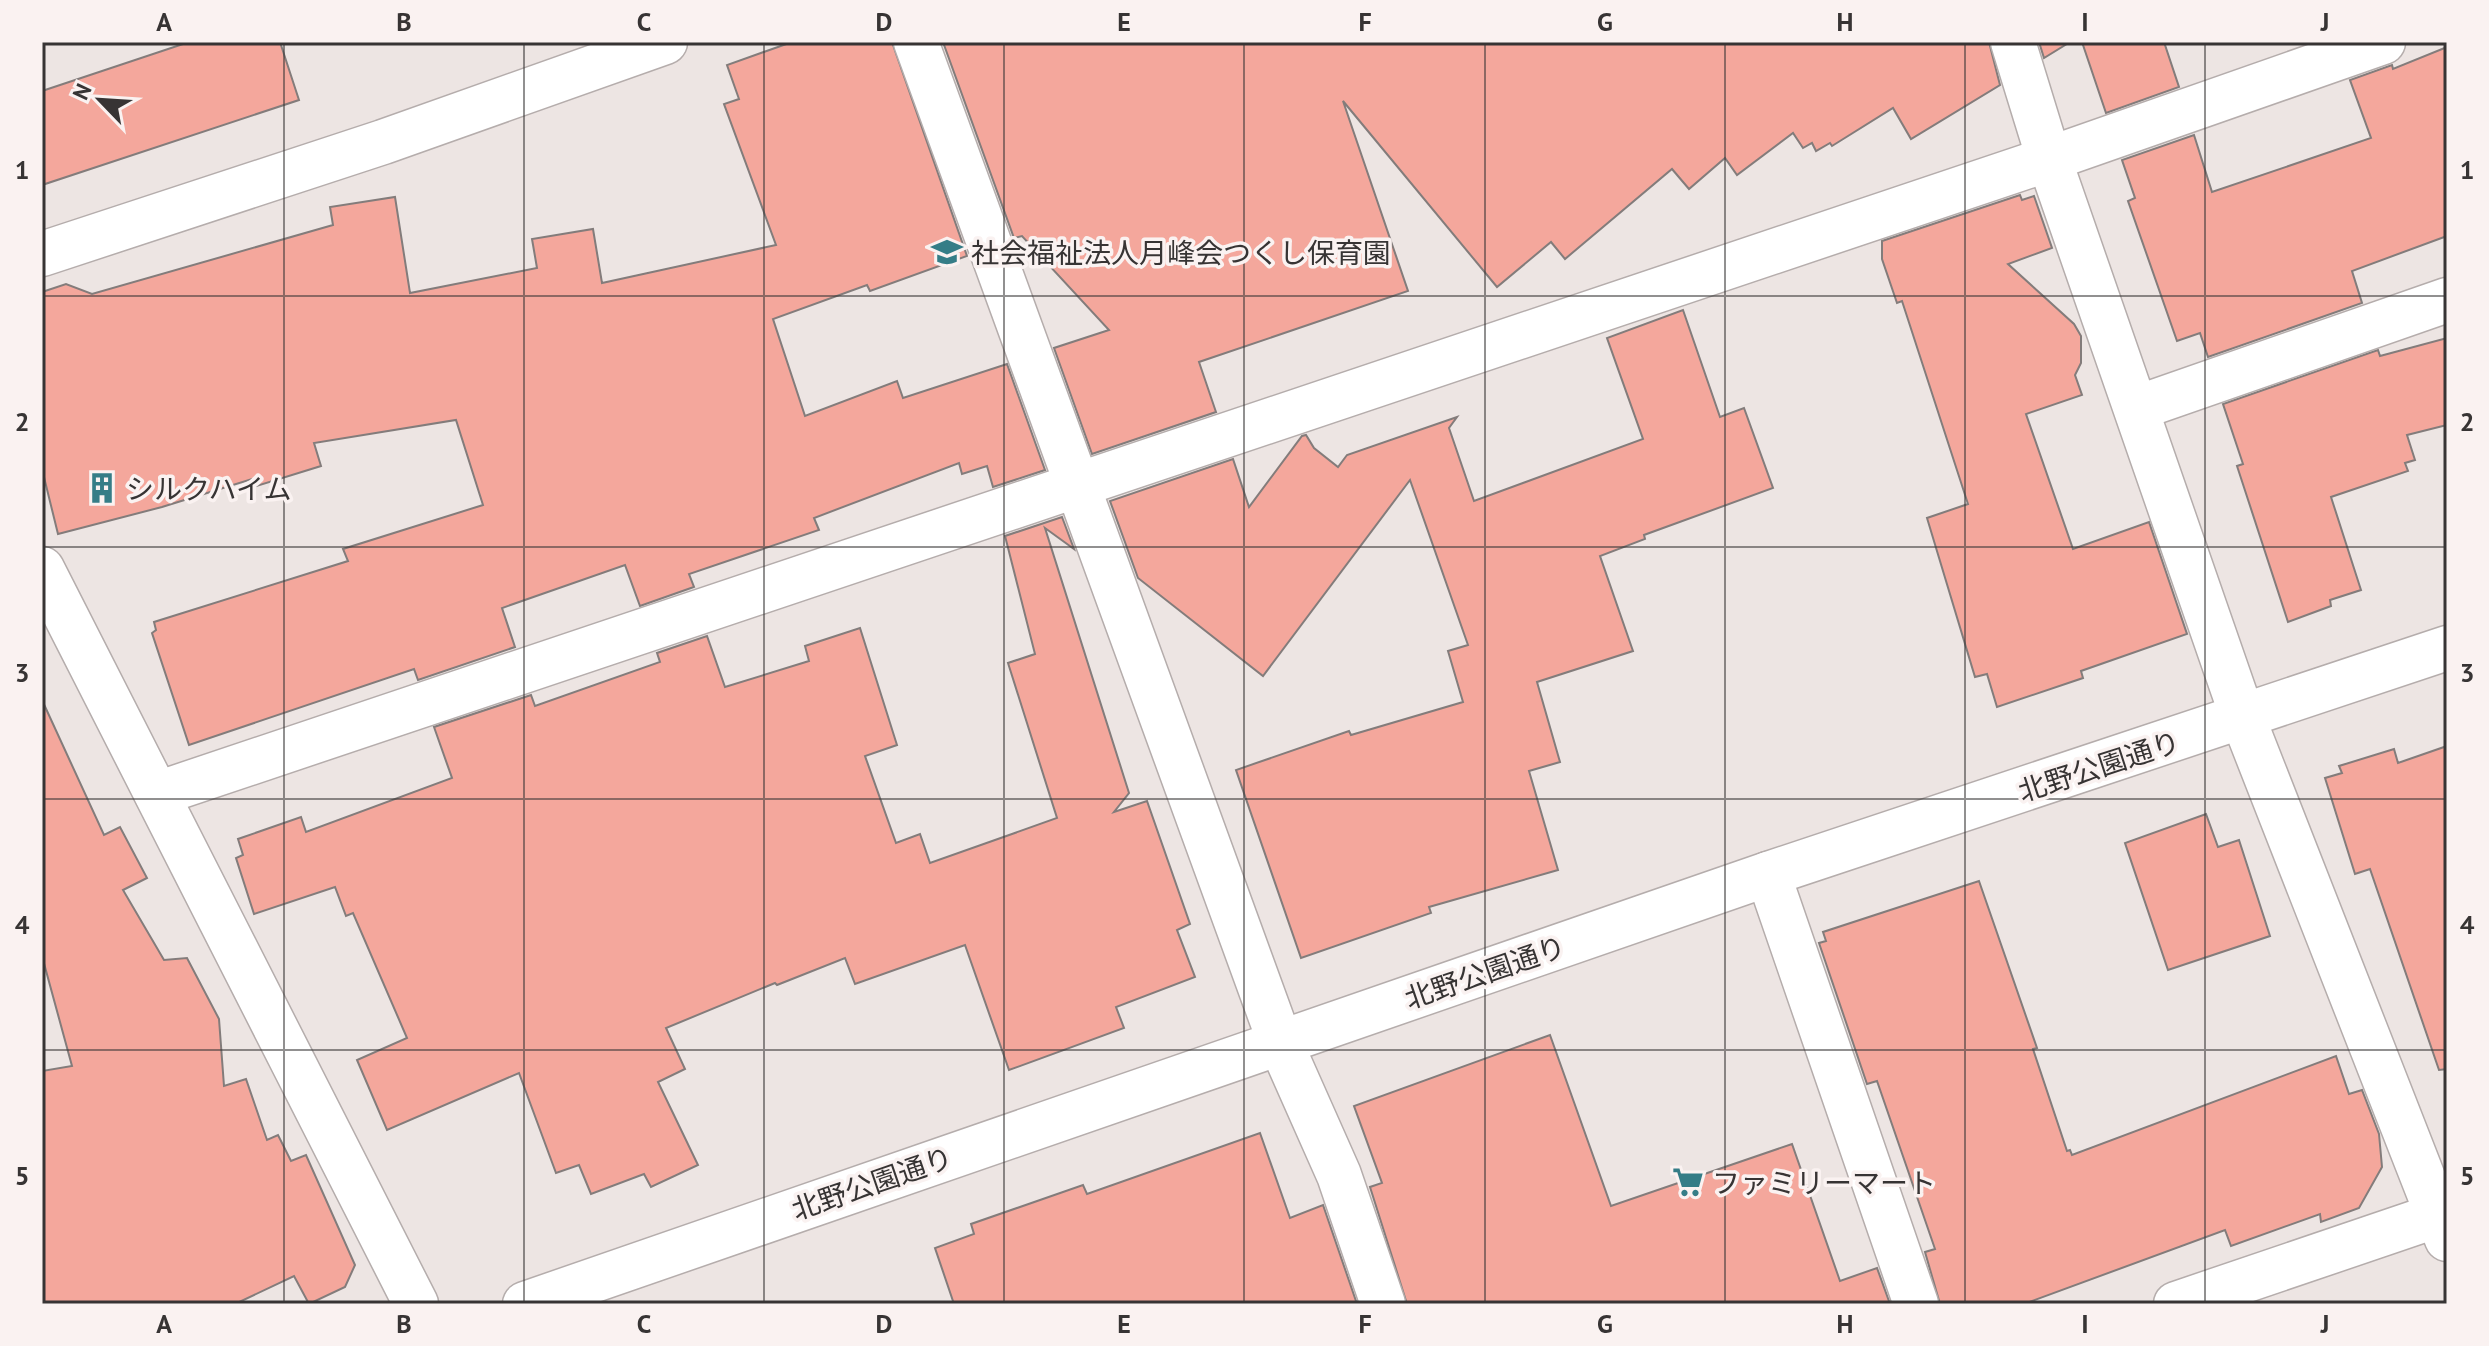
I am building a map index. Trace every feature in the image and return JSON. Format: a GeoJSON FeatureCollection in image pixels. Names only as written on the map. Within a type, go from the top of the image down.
{"type":"FeatureCollection","features":[{"type":"Feature","properties":{"kind":"street"},"geometry":{"type":"LineString","coordinates":[[42,254],[375,144],[665,42]]}},
{"type":"Feature","properties":{"kind":"street"},"geometry":{"type":"LineString","coordinates":[[916,42],[1280,1042],[1339,1175],[1383,1304]]}},
{"type":"Feature","properties":{"kind":"street"},"geometry":{"type":"LineString","coordinates":[[2013,42],[2049,159],[2243,718],[2443,1227],[2176,1304]]}},
{"type":"Feature","properties":{"kind":"street"},"geometry":{"type":"LineString","coordinates":[[157,794],[2049,159],[2383,42]]}},
{"type":"Feature","properties":{"kind":"street"},"geometry":{"type":"LineString","coordinates":[[2137,408],[2447,300]]}},
{"type":"Feature","properties":{"kind":"street"},"geometry":{"type":"LineString","coordinates":[[42,569],[416,1304]]}},
{"type":"Feature","properties":{"kind":"street","name":"北野公園通り"},"geometry":{"type":"LineString","coordinates":[[525,1304],[1768,874],[2447,648]]}},
{"type":"Feature","properties":{"kind":"street"},"geometry":{"type":"LineString","coordinates":[[1768,874],[1916,1304]]}},
{"type":"Feature","properties":{"kind":"building"},"geometry":{"type":"Polygon","coordinates":[[[189,42],[280,42],[299,100],[42,185],[42,91],[189,42]]]}},
{"type":"Feature","properties":{"kind":"building"},"geometry":{"type":"Polygon","coordinates":[[[792,42],[892,42],[967,256],[870,291],[867,285],[773,319],[805,416],[897,381],[903,398],[1007,364],[1045,470],[993,487],[987,466],[962,474],[959,463],[814,518],[819,530],[689,574],[694,587],[640,606],[625,565],[502,608],[515,647],[418,680],[414,669],[189,745],[152,633],[156,630],[154,622],[348,561],[343,549],[483,505],[456,420],[314,443],[321,466],[253,487],[252,479],[58,534],[42,469],[42,292],[66,284],[92,294],[333,225],[330,207],[395,197],[410,293],[537,268],[532,239],[593,229],[602,283],[776,245],[724,104],[739,99],[727,65],[792,42]]]}},
{"type":"Feature","properties":{"kind":"building"},"geometry":{"type":"Polygon","coordinates":[[[943,42],[1989,42],[2000,85],[1911,139],[1893,108],[1832,146],[1830,143],[1816,151],[1812,143],[1803,148],[1793,133],[1737,175],[1725,158],[1689,189],[1672,169],[1565,259],[1551,242],[1497,287],[1343,101],[1408,291],[1199,362],[1216,412],[1092,454],[1054,348],[1109,330],[1022,236],[1014,238],[943,42]]]}},
{"type":"Feature","properties":{"kind":"building"},"geometry":{"type":"Polygon","coordinates":[[[2039,42],[2070,42],[2044,58],[2039,42]]]}},
{"type":"Feature","properties":{"kind":"building"},"geometry":{"type":"Polygon","coordinates":[[[2082,42],[2164,42],[2179,87],[2106,113],[2082,42]]]}},
{"type":"Feature","properties":{"kind":"building"},"geometry":{"type":"Polygon","coordinates":[[[2447,47],[2447,236],[2352,271],[2362,303],[2208,357],[2200,333],[2177,341],[2128,201],[2135,198],[2122,160],[2194,135],[2212,192],[2371,138],[2350,80],[2392,65],[2393,69],[2447,47]]]}},
{"type":"Feature","properties":{"kind":"building"},"geometry":{"type":"Polygon","coordinates":[[[2020,195],[2022,200],[2034,196],[2052,248],[2008,264],[2074,324],[2081,336],[2081,363],[2075,375],[2082,395],[2026,414],[2073,549],[2149,522],[2187,634],[2081,671],[2083,678],[1997,707],[1987,674],[1975,677],[1927,518],[1968,504],[1902,301],[1897,303],[1882,259],[1882,241],[2020,195]]]}},
{"type":"Feature","properties":{"kind":"building"},"geometry":{"type":"Polygon","coordinates":[[[1683,310],[1720,417],[1744,408],[1773,488],[1644,535],[1645,539],[1600,556],[1633,651],[1537,682],[1560,762],[1529,771],[1558,870],[1429,907],[1431,913],[1301,958],[1236,770],[1349,731],[1351,735],[1463,702],[1448,651],[1468,645],[1410,480],[1263,676],[1138,578],[1110,501],[1233,459],[1249,507],[1302,436],[1306,435],[1314,448],[1338,467],[1347,455],[1457,417],[1449,428],[1474,501],[1643,439],[1607,338],[1683,310]]]}},
{"type":"Feature","properties":{"kind":"building"},"geometry":{"type":"Polygon","coordinates":[[[2447,338],[2447,425],[2407,435],[2415,460],[2405,463],[2408,471],[2331,497],[2361,590],[2330,600],[2331,606],[2288,622],[2237,466],[2243,464],[2223,404],[2378,350],[2380,356],[2447,338]]]}},
{"type":"Feature","properties":{"kind":"building"},"geometry":{"type":"Polygon","coordinates":[[[1062,517],[1074,549],[1045,528],[1129,793],[1114,812],[1147,801],[1190,924],[1177,930],[1195,977],[1116,1007],[1124,1028],[1009,1070],[965,945],[855,984],[845,958],[777,985],[775,983],[666,1028],[685,1069],[658,1082],[698,1165],[651,1187],[644,1174],[591,1194],[579,1165],[556,1173],[519,1073],[387,1130],[357,1060],[407,1038],[353,913],[346,916],[335,887],[254,914],[236,858],[243,855],[238,839],[301,817],[306,832],[452,778],[434,727],[531,695],[535,706],[660,662],[657,653],[707,636],[725,687],[809,661],[805,646],[860,628],[897,745],[865,756],[896,843],[920,834],[930,863],[1057,818],[1008,663],[1035,654],[1005,536],[1062,517]]]}},
{"type":"Feature","properties":{"kind":"building"},"geometry":{"type":"Polygon","coordinates":[[[42,700],[104,835],[120,827],[147,878],[123,890],[164,960],[187,958],[219,1019],[224,1086],[246,1079],[267,1140],[278,1135],[291,1161],[306,1155],[355,1265],[345,1287],[309,1304],[294,1276],[235,1304],[42,1304],[42,1071],[72,1066],[42,956],[42,700]]]}},
{"type":"Feature","properties":{"kind":"building"},"geometry":{"type":"Polygon","coordinates":[[[2447,746],[2447,1069],[2439,1070],[2370,869],[2355,874],[2325,778],[2342,773],[2339,766],[2394,749],[2398,763],[2447,746]]]}},
{"type":"Feature","properties":{"kind":"building"},"geometry":{"type":"Polygon","coordinates":[[[2206,814],[2218,847],[2239,840],[2270,936],[2168,970],[2125,843],[2206,814]]]}},
{"type":"Feature","properties":{"kind":"building"},"geometry":{"type":"Polygon","coordinates":[[[1979,881],[2037,1048],[2033,1049],[2067,1151],[2070,1150],[2072,1155],[2336,1056],[2349,1094],[2362,1090],[2379,1134],[2382,1167],[2359,1208],[2321,1222],[2320,1214],[2231,1246],[2225,1230],[2024,1304],[1940,1304],[1925,1252],[1935,1249],[1877,1081],[1867,1084],[1819,943],[1826,941],[1823,932],[1979,881]]]}},
{"type":"Feature","properties":{"kind":"building"},"geometry":{"type":"Polygon","coordinates":[[[1550,1035],[1611,1206],[1792,1144],[1840,1281],[1877,1268],[1890,1304],[1407,1304],[1370,1187],[1382,1183],[1354,1106],[1550,1035]]]}},
{"type":"Feature","properties":{"kind":"building"},"geometry":{"type":"Polygon","coordinates":[[[1260,1133],[1290,1218],[1323,1205],[1357,1304],[954,1304],[935,1248],[974,1234],[971,1224],[1083,1185],[1087,1194],[1260,1133]]]}},
{"type":"Feature","properties":{"kind":"place","name":"社会福祉法人月峰会つくし保育園"},"geometry":{"type":"Point","coordinates":[947,252]}},
{"type":"Feature","properties":{"kind":"place","name":"シルクハイム"},"geometry":{"type":"Point","coordinates":[102,488]}},
{"type":"Feature","properties":{"kind":"place","name":"ファミリーマート"},"geometry":{"type":"Point","coordinates":[1688,1182]}}]}
